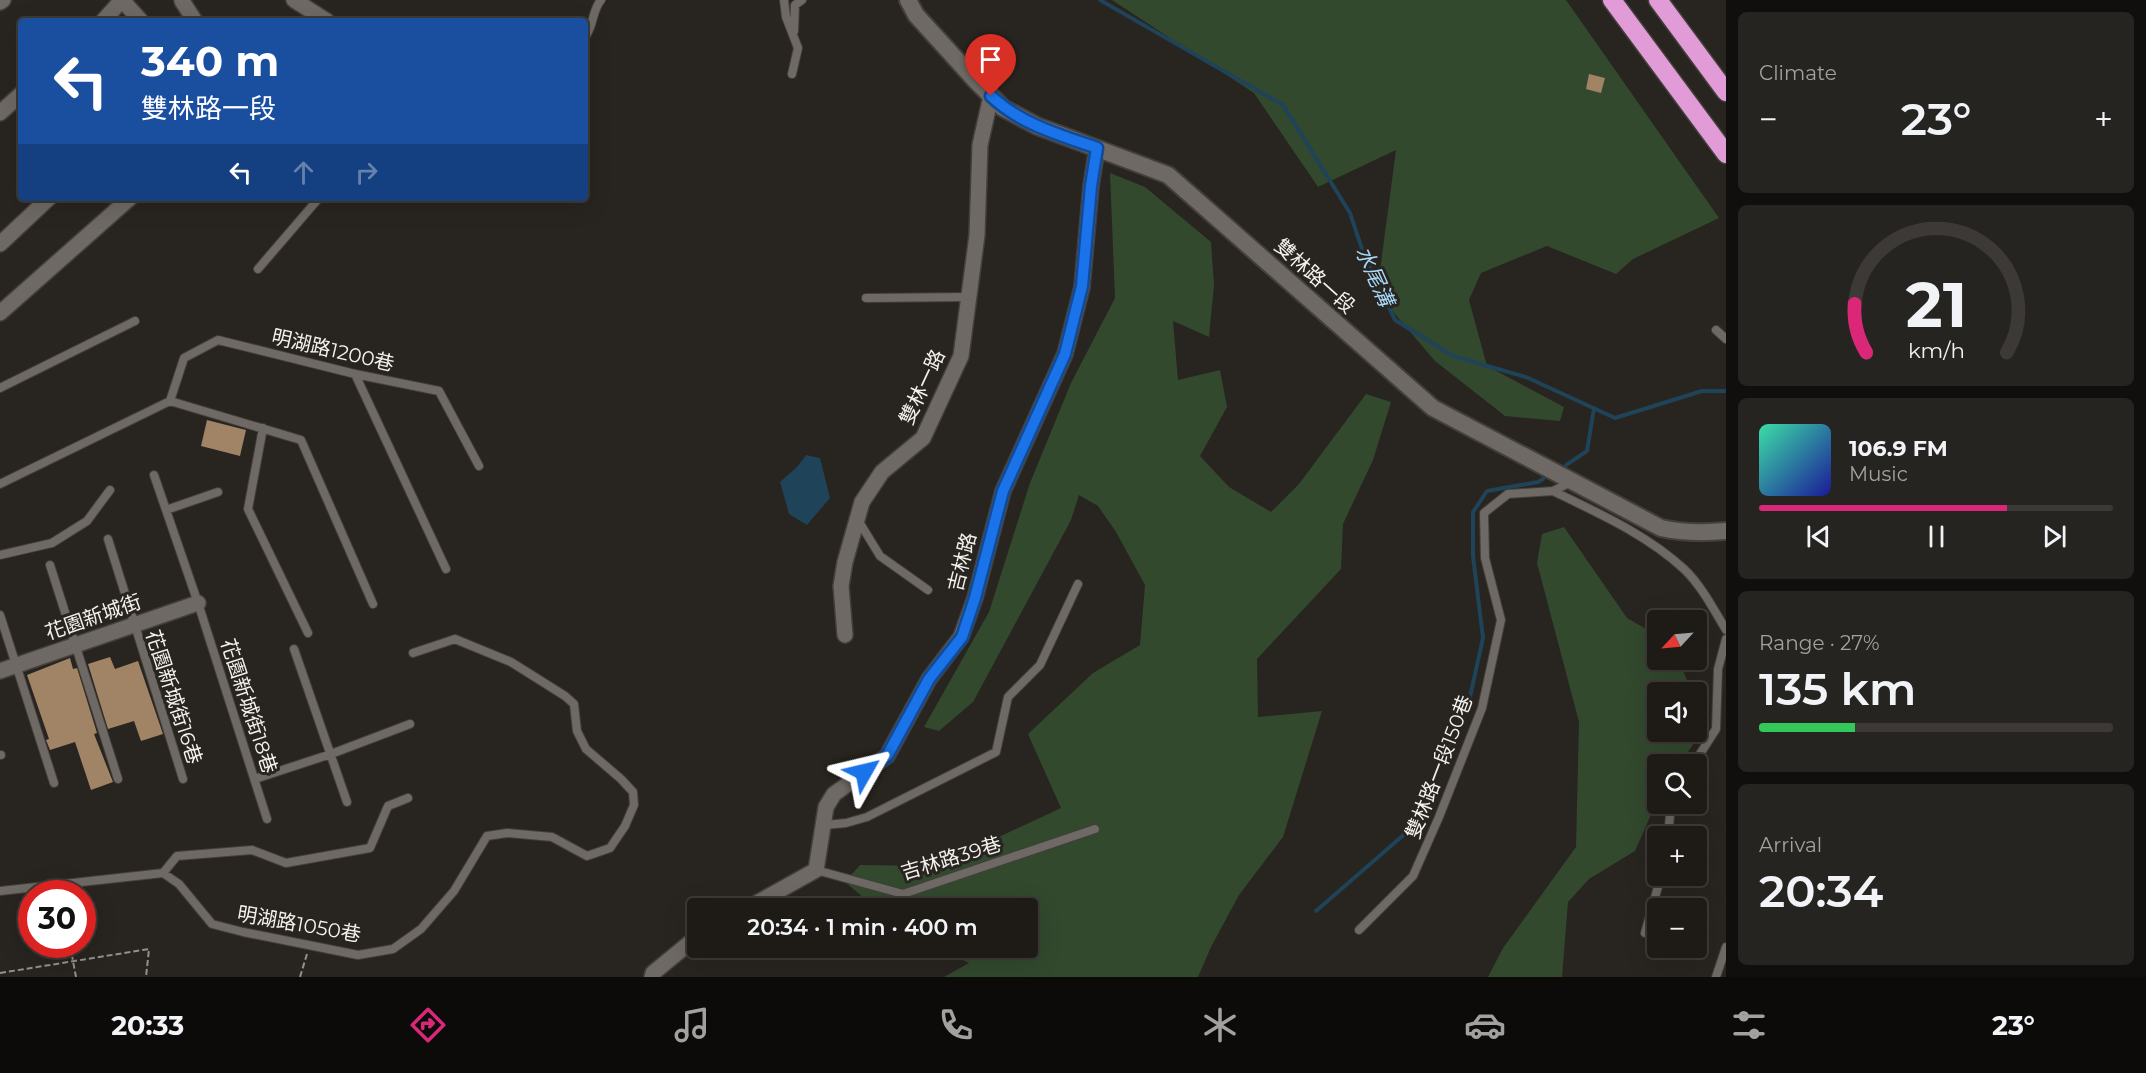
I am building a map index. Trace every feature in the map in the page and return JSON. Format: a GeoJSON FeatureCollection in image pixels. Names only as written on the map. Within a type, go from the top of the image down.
{"type":"FeatureCollection","features":[{"type":"Feature","properties":{"kind":"highway"},"geometry":{"type":"LineString","coordinates":[[1612,0],[1726,154]]}},
{"type":"Feature","properties":{"kind":"highway"},"geometry":{"type":"LineString","coordinates":[[1658,0],[1726,92]]}},
{"type":"Feature","properties":{"kind":"highway"},"geometry":{"type":"LineString","coordinates":[[1668,0],[1701,56]]}},
{"type":"Feature","properties":{"kind":"street"},"geometry":{"type":"LineString","coordinates":[[106,18],[122,0],[138,18]]}},
{"type":"Feature","properties":{"kind":"street"},"geometry":{"type":"LineString","coordinates":[[294,0],[322,18]]}},
{"type":"Feature","properties":{"kind":"street","name":"雙林路一段"},"geometry":{"type":"LineString","coordinates":[[908,0],[916,15],[1003,108],[1037,126],[1168,175],[1433,408],[1661,528],[1704,533],[1726,531]]}},
{"type":"Feature","properties":{"kind":"street"},"geometry":{"type":"LineString","coordinates":[[182,1],[193,18]]}},
{"type":"Feature","properties":{"kind":"street","name":"雙林一路"},"geometry":{"type":"LineString","coordinates":[[845,635],[841,586],[845,562],[862,502],[882,472],[923,438],[961,356],[977,235],[980,145],[991,96]]}},
{"type":"Feature","properties":{"kind":"street"},"geometry":{"type":"LineString","coordinates":[[0,112],[18,97]]}},
{"type":"Feature","properties":{"kind":"street","name":"吉林路"},"geometry":{"type":"LineString","coordinates":[[816,870],[825,825],[826,807],[834,794],[887,756],[929,679],[962,637],[975,598],[1003,491],[1065,354],[1082,286],[1091,186],[1097,148]]}},
{"type":"Feature","properties":{"kind":"street"},"geometry":{"type":"LineString","coordinates":[[0,244],[47,201]]}},
{"type":"Feature","properties":{"kind":"street"},"geometry":{"type":"LineString","coordinates":[[0,313],[127,201]]}},
{"type":"Feature","properties":{"kind":"street","name":"花園新城街"},"geometry":{"type":"LineString","coordinates":[[7,668],[198,603]]}},
{"type":"Feature","properties":{"kind":"street"},"geometry":{"type":"LineString","coordinates":[[766,898],[816,870]]}},
{"type":"Feature","properties":{"kind":"street"},"geometry":{"type":"LineString","coordinates":[[652,977],[653,973],[687,945]]}},
{"type":"Feature","properties":{"kind":"lane"},"geometry":{"type":"LineString","coordinates":[[588,34],[591,30],[596,5],[601,0]]}},
{"type":"Feature","properties":{"kind":"lane"},"geometry":{"type":"LineString","coordinates":[[784,0],[786,17],[798,48],[792,74]]}},
{"type":"Feature","properties":{"kind":"lane"},"geometry":{"type":"LineString","coordinates":[[794,35],[795,5],[802,0]]}},
{"type":"Feature","properties":{"kind":"lane"},"geometry":{"type":"LineString","coordinates":[[258,269],[316,201]]}},
{"type":"Feature","properties":{"kind":"lane"},"geometry":{"type":"LineString","coordinates":[[866,298],[969,297]]}},
{"type":"Feature","properties":{"kind":"lane"},"geometry":{"type":"LineString","coordinates":[[0,388],[135,321]]}},
{"type":"Feature","properties":{"kind":"lane"},"geometry":{"type":"LineString","coordinates":[[1716,330],[1726,339]]}},
{"type":"Feature","properties":{"kind":"lane","name":"明湖路1200巷"},"geometry":{"type":"LineString","coordinates":[[170,401],[184,358],[218,340],[356,374],[439,391],[479,466]]}},
{"type":"Feature","properties":{"kind":"lane"},"geometry":{"type":"LineString","coordinates":[[356,374],[446,569]]}},
{"type":"Feature","properties":{"kind":"lane"},"geometry":{"type":"LineString","coordinates":[[0,484],[170,401],[263,428],[300,440],[373,604]]}},
{"type":"Feature","properties":{"kind":"lane"},"geometry":{"type":"LineString","coordinates":[[263,428],[248,509],[308,633]]}},
{"type":"Feature","properties":{"kind":"lane","name":"花園新城街18巷"},"geometry":{"type":"LineString","coordinates":[[154,475],[198,603],[267,819]]}},
{"type":"Feature","properties":{"kind":"lane","name":"雙林路一段150巷"},"geometry":{"type":"LineString","coordinates":[[1359,930],[1413,876],[1482,708],[1501,620],[1485,558],[1484,513],[1509,494],[1553,491],[1572,481]]}},
{"type":"Feature","properties":{"kind":"lane"},"geometry":{"type":"LineString","coordinates":[[0,554],[52,543],[87,521],[110,490]]}},
{"type":"Feature","properties":{"kind":"lane"},"geometry":{"type":"LineString","coordinates":[[1553,491],[1633,530],[1685,570],[1710,603],[1726,630]]}},
{"type":"Feature","properties":{"kind":"lane"},"geometry":{"type":"LineString","coordinates":[[166,510],[218,492]]}},
{"type":"Feature","properties":{"kind":"lane"},"geometry":{"type":"LineString","coordinates":[[857,519],[880,556],[928,590]]}},
{"type":"Feature","properties":{"kind":"lane","name":"花園新城街16巷"},"geometry":{"type":"LineString","coordinates":[[108,539],[183,779]]}},
{"type":"Feature","properties":{"kind":"lane"},"geometry":{"type":"LineString","coordinates":[[50,565],[118,779]]}},
{"type":"Feature","properties":{"kind":"lane"},"geometry":{"type":"LineString","coordinates":[[825,825],[867,817],[996,752],[1008,697],[1040,665],[1078,584]]}},
{"type":"Feature","properties":{"kind":"lane"},"geometry":{"type":"LineString","coordinates":[[0,615],[7,668],[54,783]]}},
{"type":"Feature","properties":{"kind":"lane","name":"明湖路1050巷"},"geometry":{"type":"LineString","coordinates":[[163,873],[179,884],[212,924],[358,955],[393,949],[421,929],[453,891],[487,836],[507,833],[552,837],[587,856],[610,848],[625,826],[634,805],[633,792],[586,749],[577,731],[574,704],[511,662],[454,639],[413,653]]}},
{"type":"Feature","properties":{"kind":"lane"},"geometry":{"type":"LineString","coordinates":[[1700,754],[1716,729],[1718,669],[1726,639]]}},
{"type":"Feature","properties":{"kind":"lane"},"geometry":{"type":"LineString","coordinates":[[294,649],[347,802]]}},
{"type":"Feature","properties":{"kind":"lane"},"geometry":{"type":"LineString","coordinates":[[255,779],[331,754],[410,724]]}},
{"type":"Feature","properties":{"kind":"lane"},"geometry":{"type":"LineString","coordinates":[[0,891],[163,873],[177,856],[252,850],[286,863],[370,848],[388,806],[408,798]]}},
{"type":"Feature","properties":{"kind":"lane","name":"吉林路39巷"},"geometry":{"type":"LineString","coordinates":[[816,870],[903,894],[1095,829]]}},
{"type":"Feature","properties":{"kind":"lane"},"geometry":{"type":"LineString","coordinates":[[1645,933],[1658,886]]}},
{"type":"Feature","properties":{"kind":"lane"},"geometry":{"type":"LineString","coordinates":[[1716,977],[1726,947]]}},
{"type":"Feature","properties":{"kind":"path"},"geometry":{"type":"LineString","coordinates":[[300,977],[309,946]]}},
{"type":"Feature","properties":{"kind":"path"},"geometry":{"type":"LineString","coordinates":[[0,973],[149,949],[146,977]]}},
{"type":"Feature","properties":{"kind":"path"},"geometry":{"type":"LineString","coordinates":[[72,958],[76,977]]}},
{"type":"Feature","properties":{"kind":"green space"},"geometry":{"type":"Polygon","coordinates":[[[1112,0],[1566,0],[1719,218],[1633,259],[1616,274],[1547,246],[1481,273],[1469,300],[1487,366],[1564,407],[1560,421],[1505,416],[1435,361],[1377,293],[1396,150],[1318,187],[1254,93],[1112,0]]]}},
{"type":"Feature","properties":{"kind":"green space"},"geometry":{"type":"Polygon","coordinates":[[[1110,173],[1145,187],[1211,242],[1214,285],[1209,337],[1173,321],[1178,380],[1220,370],[1227,407],[1200,456],[1229,487],[1271,512],[1299,484],[1366,394],[1391,402],[1373,460],[1343,524],[1341,569],[1257,659],[1258,717],[1322,711],[1283,837],[1239,895],[1198,977],[944,977],[969,963],[959,958],[1038,958],[1038,898],[864,898],[845,882],[860,865],[936,866],[1061,808],[1028,734],[1093,673],[1140,645],[1145,585],[1116,532],[1098,506],[1079,495],[1071,520],[973,702],[939,731],[924,727],[989,612],[1030,483],[1071,383],[1115,298],[1110,173]]]}},
{"type":"Feature","properties":{"kind":"green space"},"geometry":{"type":"Polygon","coordinates":[[[1564,527],[1627,618],[1647,629],[1647,670],[1683,670],[1688,682],[1647,682],[1647,742],[1695,742],[1687,754],[1647,754],[1647,814],[1651,814],[1635,851],[1589,879],[1568,902],[1562,977],[1488,977],[1503,948],[1576,847],[1579,722],[1537,563],[1542,534],[1564,527]]]}},
{"type":"Feature","properties":{"kind":"water"},"geometry":{"type":"Polygon","coordinates":[[[806,455],[820,458],[830,498],[807,525],[789,514],[780,482],[797,467],[806,455]]]}},
{"type":"Feature","properties":{"kind":"building"},"geometry":{"type":"Polygon","coordinates":[[[1589,74],[1605,78],[1601,93],[1586,89],[1589,74]]]}},
{"type":"Feature","properties":{"kind":"building"},"geometry":{"type":"Polygon","coordinates":[[[207,420],[246,430],[240,456],[201,446],[207,420]]]}},
{"type":"Feature","properties":{"kind":"building"},"geometry":{"type":"Polygon","coordinates":[[[110,657],[115,669],[138,661],[163,734],[141,741],[134,721],[108,729],[88,664],[110,657]]]}},
{"type":"Feature","properties":{"kind":"building"},"geometry":{"type":"Polygon","coordinates":[[[70,658],[73,669],[77,668],[97,733],[94,734],[113,782],[91,790],[75,742],[50,750],[46,740],[49,739],[27,675],[70,658]]]}},
{"type":"Feature","properties":{"kind":"waterway","name":"水尾溝"},"geometry":{"type":"LineString","coordinates":[[1100,0],[1283,105],[1350,213],[1364,255],[1395,320],[1453,356],[1526,377],[1615,418],[1702,391],[1726,391]]}},
{"type":"Feature","properties":{"kind":"waterway"},"geometry":{"type":"LineString","coordinates":[[1566,465],[1587,451],[1594,408]]}},
{"type":"Feature","properties":{"kind":"waterway"},"geometry":{"type":"LineString","coordinates":[[1316,911],[1407,832],[1468,706],[1483,638],[1473,556],[1473,512],[1487,491],[1538,482],[1543,479]]}},
{"type":"Feature","properties":{"kind":"route"},"geometry":{"type":"LineString","coordinates":[[864,772],[887,756],[929,679],[962,637],[975,598],[1003,491],[1065,354],[1082,286],[1091,186],[1097,148],[1037,126],[1003,108],[991,96]]}}]}
